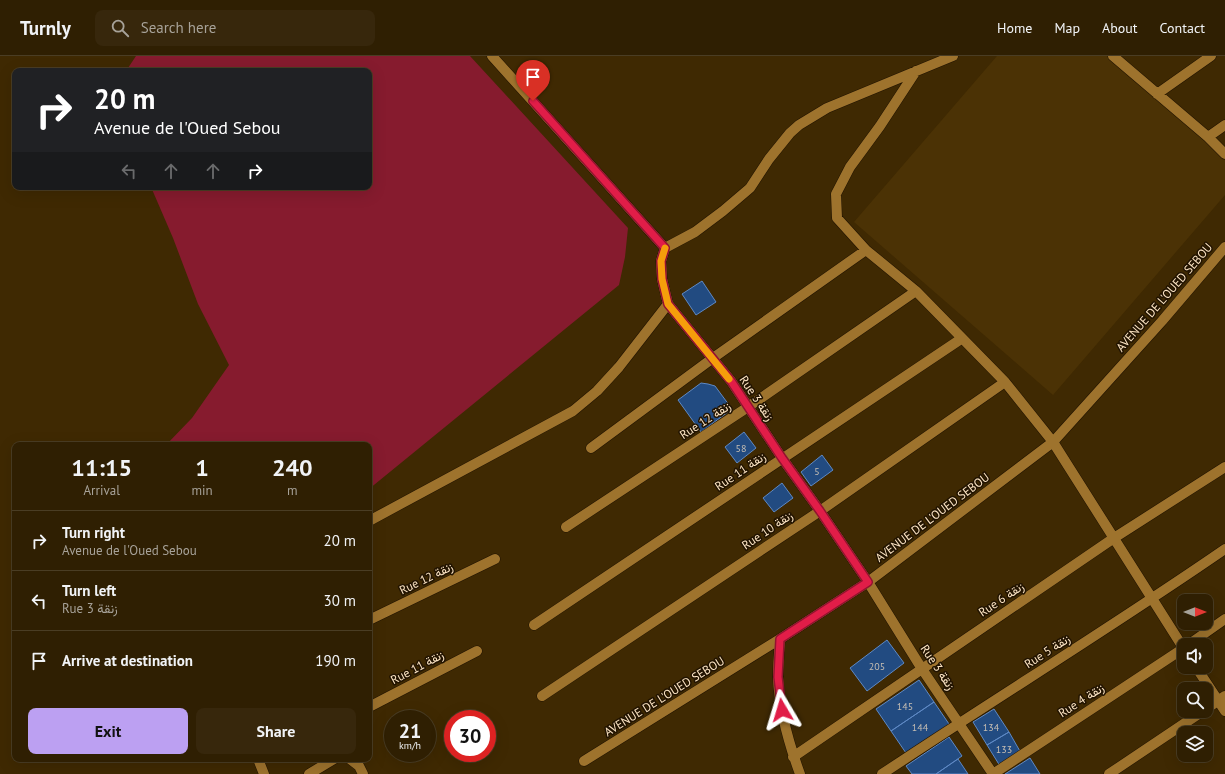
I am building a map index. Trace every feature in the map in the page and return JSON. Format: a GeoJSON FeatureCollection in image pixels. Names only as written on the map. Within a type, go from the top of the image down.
{"type":"FeatureCollection","features":[{"type":"Feature","properties":{"kind":"street"},"geometry":{"type":"LineString","coordinates":[[492,56],[665,248],[694,232],[724,211],[750,188],[769,159],[790,133],[800,125],[827,108],[953,56]]}},
{"type":"Feature","properties":{"kind":"street"},"geometry":{"type":"LineString","coordinates":[[1113,56],[1208,137],[1225,154]]}},
{"type":"Feature","properties":{"kind":"street"},"geometry":{"type":"LineString","coordinates":[[1157,94],[1211,56]]}},
{"type":"Feature","properties":{"kind":"street"},"geometry":{"type":"LineString","coordinates":[[916,71],[880,126],[850,167],[836,194],[837,218],[866,250],[916,291],[961,339],[1005,382],[1053,442],[1177,638]]}},
{"type":"Feature","properties":{"kind":"street"},"geometry":{"type":"LineString","coordinates":[[1208,137],[1225,125]]}},
{"type":"Feature","properties":{"kind":"street","name":"AVENUE DE L'OUED SEBOU"},"geometry":{"type":"LineString","coordinates":[[584,761],[780,639],[868,582],[1053,442],[1225,247]]}},
{"type":"Feature","properties":{"kind":"street","name":"Rue 3 زنقة"},"geometry":{"type":"LineString","coordinates":[[665,248],[661,261],[662,279],[668,304],[731,381],[782,458],[868,582],[922,669],[960,723],[993,774]]}},
{"type":"Feature","properties":{"kind":"street"},"geometry":{"type":"LineString","coordinates":[[591,448],[713,358],[866,250]]}},
{"type":"Feature","properties":{"kind":"street","name":"Rue 12 زنقة"},"geometry":{"type":"LineString","coordinates":[[566,527],[748,407],[916,291]]}},
{"type":"Feature","properties":{"kind":"street"},"geometry":{"type":"LineString","coordinates":[[372,519],[573,410],[597,391],[668,304]]}},
{"type":"Feature","properties":{"kind":"street","name":"Rue 11 زنقة"},"geometry":{"type":"LineString","coordinates":[[534,625],[961,339]]}},
{"type":"Feature","properties":{"kind":"street","name":"Rue 10 زنقة"},"geometry":{"type":"LineString","coordinates":[[542,696],[820,511],[1005,382]]}},
{"type":"Feature","properties":{"kind":"street","name":"Rue 6 زنقة"},"geometry":{"type":"LineString","coordinates":[[793,757],[1114,538],[1225,467]]}},
{"type":"Feature","properties":{"kind":"street","name":"Rue 5 زنقة"},"geometry":{"type":"LineString","coordinates":[[882,774],[1152,599],[1225,549]]}},
{"type":"Feature","properties":{"kind":"street","name":"Rue 12 زنقة"},"geometry":{"type":"LineString","coordinates":[[372,619],[495,559]]}},
{"type":"Feature","properties":{"kind":"street"},"geometry":{"type":"LineString","coordinates":[[1198,638],[1225,619]]}},
{"type":"Feature","properties":{"kind":"street"},"geometry":{"type":"LineString","coordinates":[[780,639],[779,684],[782,710],[793,757],[800,774]]}},
{"type":"Feature","properties":{"kind":"street","name":"Rue 11 زنقة"},"geometry":{"type":"LineString","coordinates":[[372,705],[476,651]]}},
{"type":"Feature","properties":{"kind":"street","name":"Rue 4 زنقة"},"geometry":{"type":"LineString","coordinates":[[993,774],[1177,654]]}},
{"type":"Feature","properties":{"kind":"street"},"geometry":{"type":"LineString","coordinates":[[1202,674],[1222,698],[1225,710]]}},
{"type":"Feature","properties":{"kind":"street"},"geometry":{"type":"LineString","coordinates":[[1213,704],[1222,698]]}},
{"type":"Feature","properties":{"kind":"street"},"geometry":{"type":"LineString","coordinates":[[1109,774],[1193,718]]}},
{"type":"Feature","properties":{"kind":"street"},"geometry":{"type":"LineString","coordinates":[[259,762],[264,774]]}},
{"type":"Feature","properties":{"kind":"street"},"geometry":{"type":"LineString","coordinates":[[309,774],[329,762]]}},
{"type":"Feature","properties":{"kind":"street"},"geometry":{"type":"LineString","coordinates":[[354,762],[359,766],[363,774]]}},
{"type":"Feature","properties":{"kind":"shaded area"},"geometry":{"type":"Polygon","coordinates":[[[136,56],[470,56],[628,228],[625,257],[619,285],[372,487],[372,442],[169,442],[192,418],[229,365],[198,304],[173,238],[152,190],[372,190],[372,68],[128,68],[136,56]]]}},
{"type":"Feature","properties":{"kind":"shaded area"},"geometry":{"type":"Polygon","coordinates":[[[997,56],[1108,56],[1225,158],[1225,195],[1053,395],[854,222],[997,56]]]}},
{"type":"Feature","properties":{"kind":"building"},"geometry":{"type":"Polygon","coordinates":[[[702,281],[716,302],[696,315],[682,294],[702,281]]]}},
{"type":"Feature","properties":{"kind":"building"},"geometry":{"type":"Polygon","coordinates":[[[701,383],[715,386],[732,409],[701,432],[678,400],[701,383]]]}},
{"type":"Feature","properties":{"kind":"building"},"geometry":{"type":"Polygon","coordinates":[[[744,432],[756,448],[737,463],[725,447],[744,432]]]}},
{"type":"Feature","properties":{"kind":"building"},"geometry":{"type":"Polygon","coordinates":[[[822,455],[833,470],[811,486],[801,472],[822,455]]]}},
{"type":"Feature","properties":{"kind":"building"},"geometry":{"type":"Polygon","coordinates":[[[782,483],[793,498],[774,512],[763,498],[782,483]]]}},
{"type":"Feature","properties":{"kind":"building"},"geometry":{"type":"Polygon","coordinates":[[[887,640],[904,663],[867,691],[850,668],[887,640]]]}},
{"type":"Feature","properties":{"kind":"building"},"geometry":{"type":"Polygon","coordinates":[[[919,680],[934,702],[891,731],[876,709],[919,680]]]}},
{"type":"Feature","properties":{"kind":"building"},"geometry":{"type":"Polygon","coordinates":[[[934,702],[949,724],[906,753],[891,731],[934,702]]]}},
{"type":"Feature","properties":{"kind":"building"},"geometry":{"type":"Polygon","coordinates":[[[994,709],[1009,732],[987,745],[973,722],[994,709]]]}},
{"type":"Feature","properties":{"kind":"building"},"geometry":{"type":"Polygon","coordinates":[[[1009,732],[1021,753],[1000,766],[987,745],[1009,732]]]}},
{"type":"Feature","properties":{"kind":"building"},"geometry":{"type":"Polygon","coordinates":[[[949,737],[962,756],[936,774],[912,774],[906,766],[949,737]]]}},
{"type":"Feature","properties":{"kind":"building"},"geometry":{"type":"Polygon","coordinates":[[[1030,758],[1040,774],[1005,774],[1030,758]]]}},
{"type":"Feature","properties":{"kind":"building"},"geometry":{"type":"Polygon","coordinates":[[[958,759],[968,774],[936,774],[958,759]]]}},
{"type":"Feature","properties":{"kind":"slow traffic"},"geometry":{"type":"LineString","coordinates":[[665,248],[661,261],[662,279],[668,304],[729,379]]}},
{"type":"Feature","properties":{"kind":"route"},"geometry":{"type":"LineString","coordinates":[[533,101],[665,248],[661,261],[662,279],[668,304],[731,381],[782,458],[868,582],[780,639],[778,677],[782,710]]}}]}
